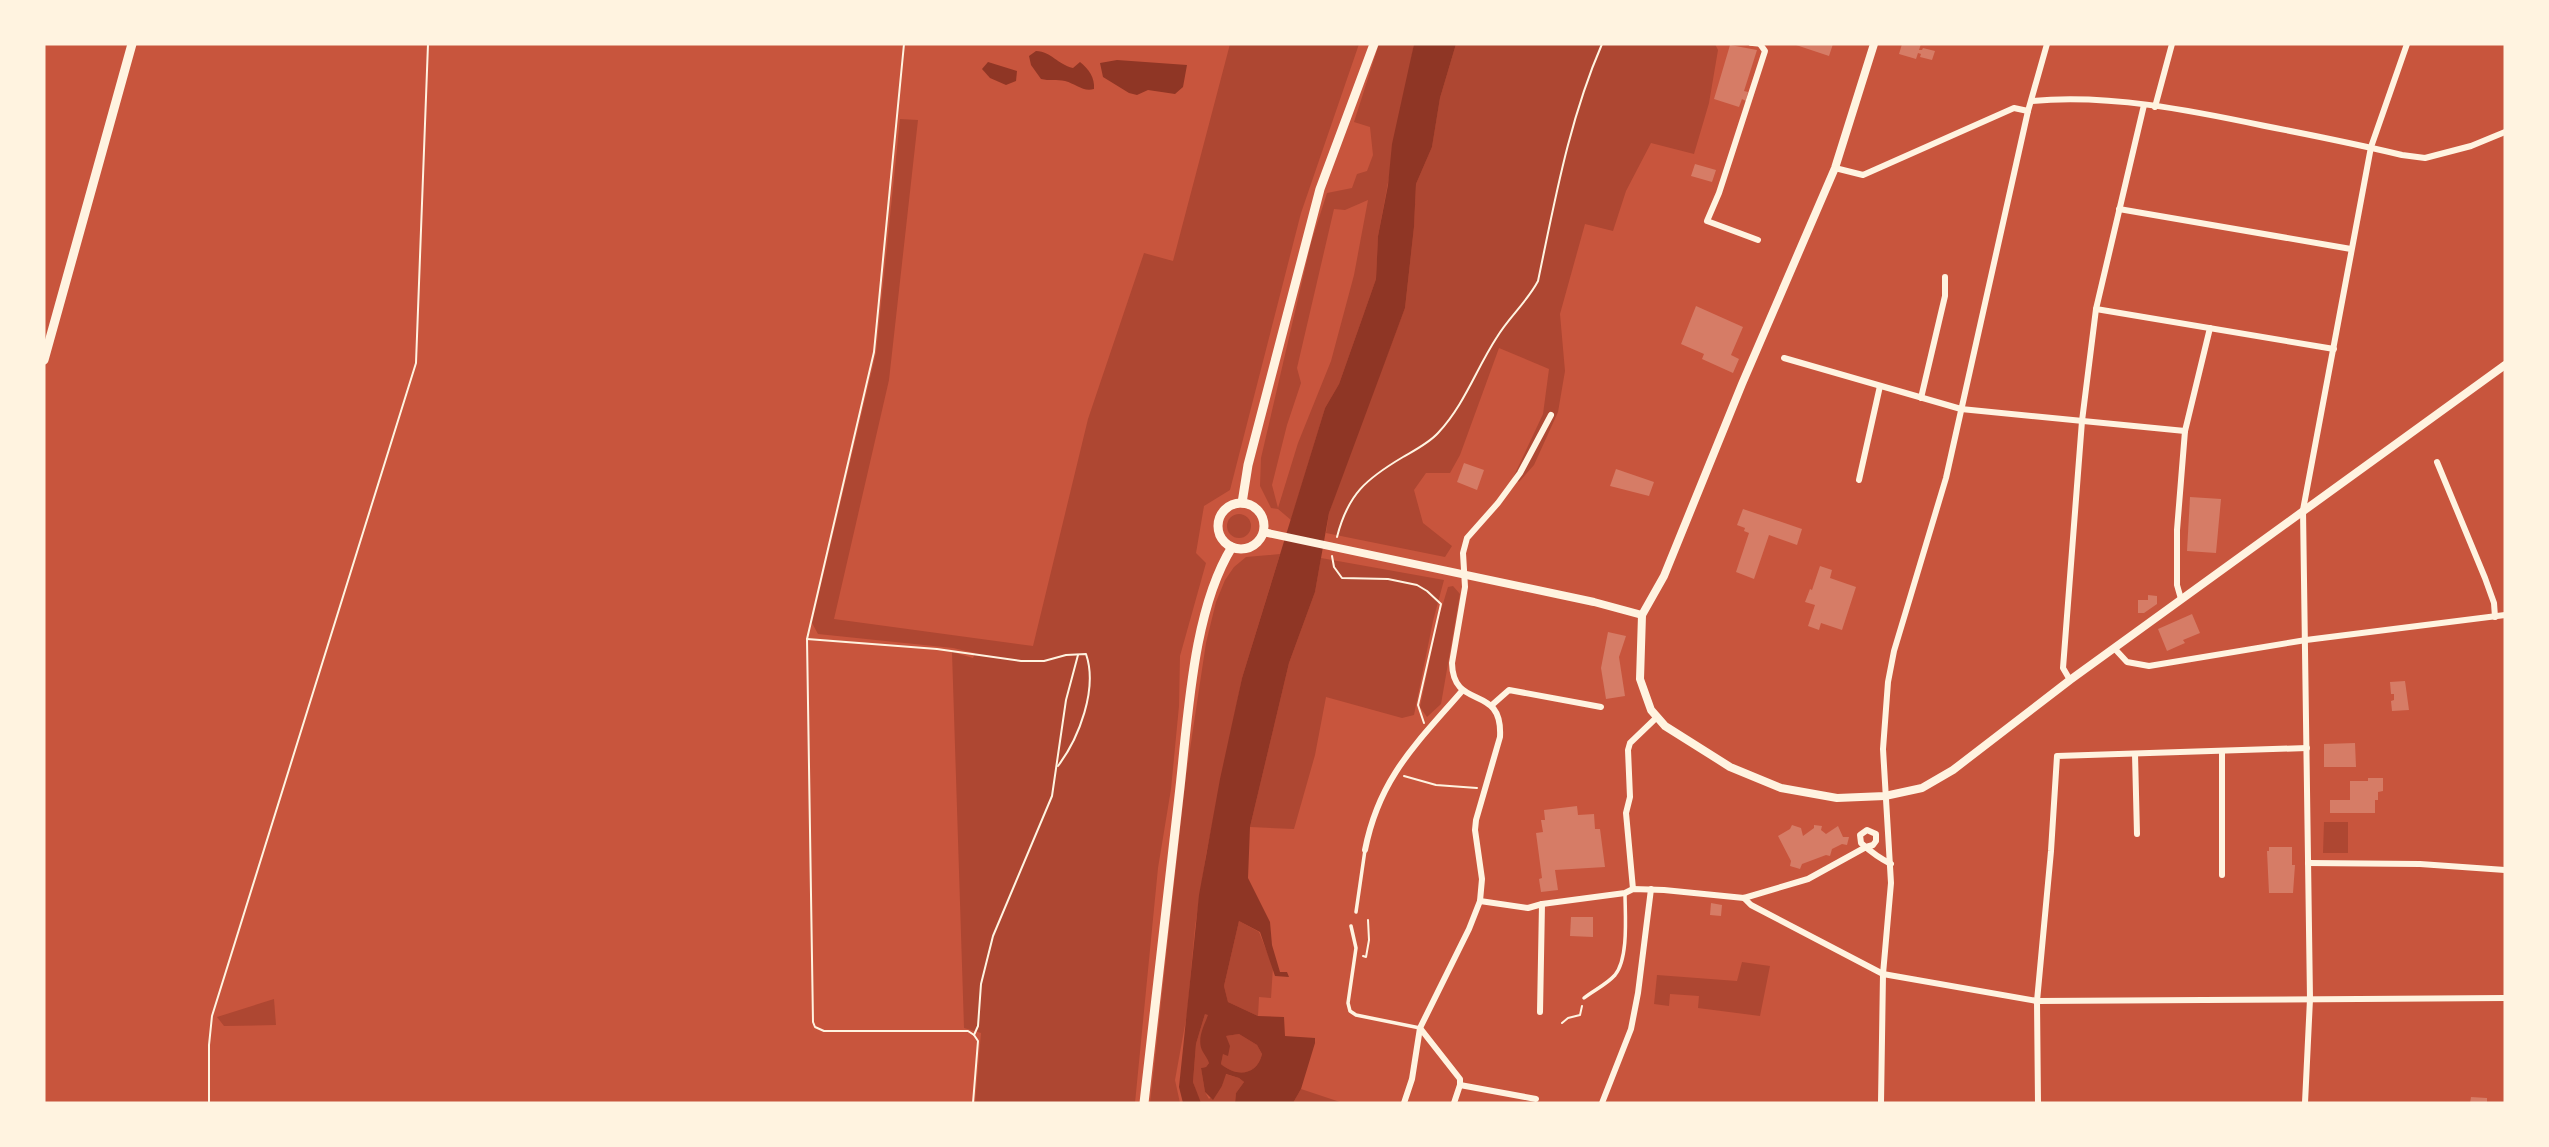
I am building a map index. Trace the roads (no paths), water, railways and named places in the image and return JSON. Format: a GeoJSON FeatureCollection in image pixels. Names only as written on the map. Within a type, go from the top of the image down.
{"type":"FeatureCollection","features":[{"type":"Feature","properties":{"kind":"main road"},"geometry":{"type":"LineString","coordinates":[[44,360],[132,44]]}},
{"type":"Feature","properties":{"kind":"main road"},"geometry":{"type":"LineString","coordinates":[[1242,503],[1248,465],[1320,189],[1374,44]]}},
{"type":"Feature","properties":{"kind":"main road"},"geometry":{"type":"LineString","coordinates":[[1242,503],[1259,512],[1267,533],[1254,545],[1246,548],[1232,547],[1223,541],[1218,524],[1226,508],[1242,503]]}},
{"type":"Feature","properties":{"kind":"main road"},"geometry":{"type":"LineString","coordinates":[[1144,1103],[1199,644],[1209,599],[1232,547]]}},
{"type":"Feature","properties":{"kind":"street"},"geometry":{"type":"LineString","coordinates":[[1758,240],[1707,221],[1719,193],[1765,51],[1760,44]]}},
{"type":"Feature","properties":{"kind":"street"},"geometry":{"type":"LineString","coordinates":[[1874,44],[1835,168],[1742,384],[1664,576],[1642,615],[1640,679],[1645,698],[1656,718],[1730,767],[1781,788],[1836,798],[1885,796],[1922,788],[1953,770],[2070,680],[2505,365]]}},
{"type":"Feature","properties":{"kind":"street"},"geometry":{"type":"LineString","coordinates":[[1881,1103],[1882,974],[1891,899],[1884,749],[1888,682],[1894,651],[1946,478],[2028,111],[2047,44]]}},
{"type":"Feature","properties":{"kind":"street"},"geometry":{"type":"LineString","coordinates":[[2155,107],[2172,44]]}},
{"type":"Feature","properties":{"kind":"street"},"geometry":{"type":"LineString","coordinates":[[2305,1103],[2310,999],[2303,510],[2371,147],[2407,44]]}},
{"type":"Feature","properties":{"kind":"street"},"geometry":{"type":"LineString","coordinates":[[2032,101],[2067,98],[2144,105],[2230,119],[2425,158],[2471,146],[2505,132]]}},
{"type":"Feature","properties":{"kind":"street"},"geometry":{"type":"LineString","coordinates":[[2070,680],[2063,668],[2082,421],[2096,309],[2144,105]]}},
{"type":"Feature","properties":{"kind":"street"},"geometry":{"type":"LineString","coordinates":[[1835,168],[1863,175],[2014,108],[2028,111]]}},
{"type":"Feature","properties":{"kind":"street"},"geometry":{"type":"LineString","coordinates":[[2119,209],[2351,249]]}},
{"type":"Feature","properties":{"kind":"street"},"geometry":{"type":"LineString","coordinates":[[1921,398],[1945,296],[1945,277]]}},
{"type":"Feature","properties":{"kind":"street"},"geometry":{"type":"LineString","coordinates":[[2096,309],[2333,349]]}},
{"type":"Feature","properties":{"kind":"street"},"geometry":{"type":"LineString","coordinates":[[2181,599],[2177,585],[2177,530],[2185,431],[2210,328]]}},
{"type":"Feature","properties":{"kind":"street"},"geometry":{"type":"LineString","coordinates":[[1784,358],[1961,409],[2185,431]]}},
{"type":"Feature","properties":{"kind":"street"},"geometry":{"type":"LineString","coordinates":[[1860,480],[1880,386]]}},
{"type":"Feature","properties":{"kind":"street"},"geometry":{"type":"LineString","coordinates":[[1404,1103],[1412,1079],[1420,1028],[1480,901],[1482,879],[1475,830],[1500,737],[1501,724],[1492,705],[1462,691],[1456,684],[1452,663],[1466,575],[1463,553],[1467,538],[1499,503],[1520,473],[1551,415]]}},
{"type":"Feature","properties":{"kind":"street"},"geometry":{"type":"LineString","coordinates":[[2437,462],[2485,578],[2494,603],[2495,617]]}},
{"type":"Feature","properties":{"kind":"street"},"geometry":{"type":"LineString","coordinates":[[1267,533],[1642,615]]}},
{"type":"Feature","properties":{"kind":"street"},"geometry":{"type":"LineString","coordinates":[[2115,649],[2127,662],[2149,666],[2306,640],[2505,615]]}},
{"type":"Feature","properties":{"kind":"street"},"geometry":{"type":"LineString","coordinates":[[1492,705],[1509,690],[1601,707]]}},
{"type":"Feature","properties":{"kind":"street"},"geometry":{"type":"LineString","coordinates":[[1365,850],[1375,811],[1396,769],[1426,730],[1462,691]]}},
{"type":"Feature","properties":{"kind":"street"},"geometry":{"type":"LineString","coordinates":[[1633,889],[1626,813],[1630,797],[1628,750],[1630,743],[1656,718]]}},
{"type":"Feature","properties":{"kind":"street"},"geometry":{"type":"LineString","coordinates":[[2038,1103],[2037,1001],[2057,756],[2307,748]]}},
{"type":"Feature","properties":{"kind":"street"},"geometry":{"type":"LineString","coordinates":[[2222,751],[2222,875]]}},
{"type":"Feature","properties":{"kind":"street"},"geometry":{"type":"LineString","coordinates":[[2135,754],[2137,834]]}},
{"type":"Feature","properties":{"kind":"street"},"geometry":{"type":"LineString","coordinates":[[1480,901],[1528,908],[1625,893],[1633,889],[1744,898],[1808,879],[1866,847],[1868,852],[1891,864]]}},
{"type":"Feature","properties":{"kind":"street"},"geometry":{"type":"LineString","coordinates":[[2308,863],[2420,863],[2505,870]]}},
{"type":"Feature","properties":{"kind":"street"},"geometry":{"type":"LineString","coordinates":[[1602,1103],[1631,1029],[1651,889]]}},
{"type":"Feature","properties":{"kind":"street"},"geometry":{"type":"LineString","coordinates":[[1744,898],[1751,905],[1882,974],[2037,1001],[2505,998]]}},
{"type":"Feature","properties":{"kind":"street"},"geometry":{"type":"LineString","coordinates":[[1540,1012],[1542,904]]}},
{"type":"Feature","properties":{"kind":"street"},"geometry":{"type":"LineString","coordinates":[[1420,1028],[1460,1079],[1454,1103]]}},
{"type":"Feature","properties":{"kind":"street"},"geometry":{"type":"LineString","coordinates":[[1460,1085],[1536,1099]]}},
{"type":"Feature","properties":{"kind":"lane"},"geometry":{"type":"LineString","coordinates":[[1750,44],[1760,44]]}},
{"type":"Feature","properties":{"kind":"lane"},"geometry":{"type":"LineString","coordinates":[[1356,912],[1365,850]]}},
{"type":"Feature","properties":{"kind":"lane"},"geometry":{"type":"LineString","coordinates":[[1584,998],[1608,982],[1620,966],[1624,942],[1625,893]]}},
{"type":"Feature","properties":{"kind":"lane"},"geometry":{"type":"LineString","coordinates":[[1351,926],[1356,948],[1348,1003],[1350,1011],[1356,1015],[1420,1028]]}}]}
